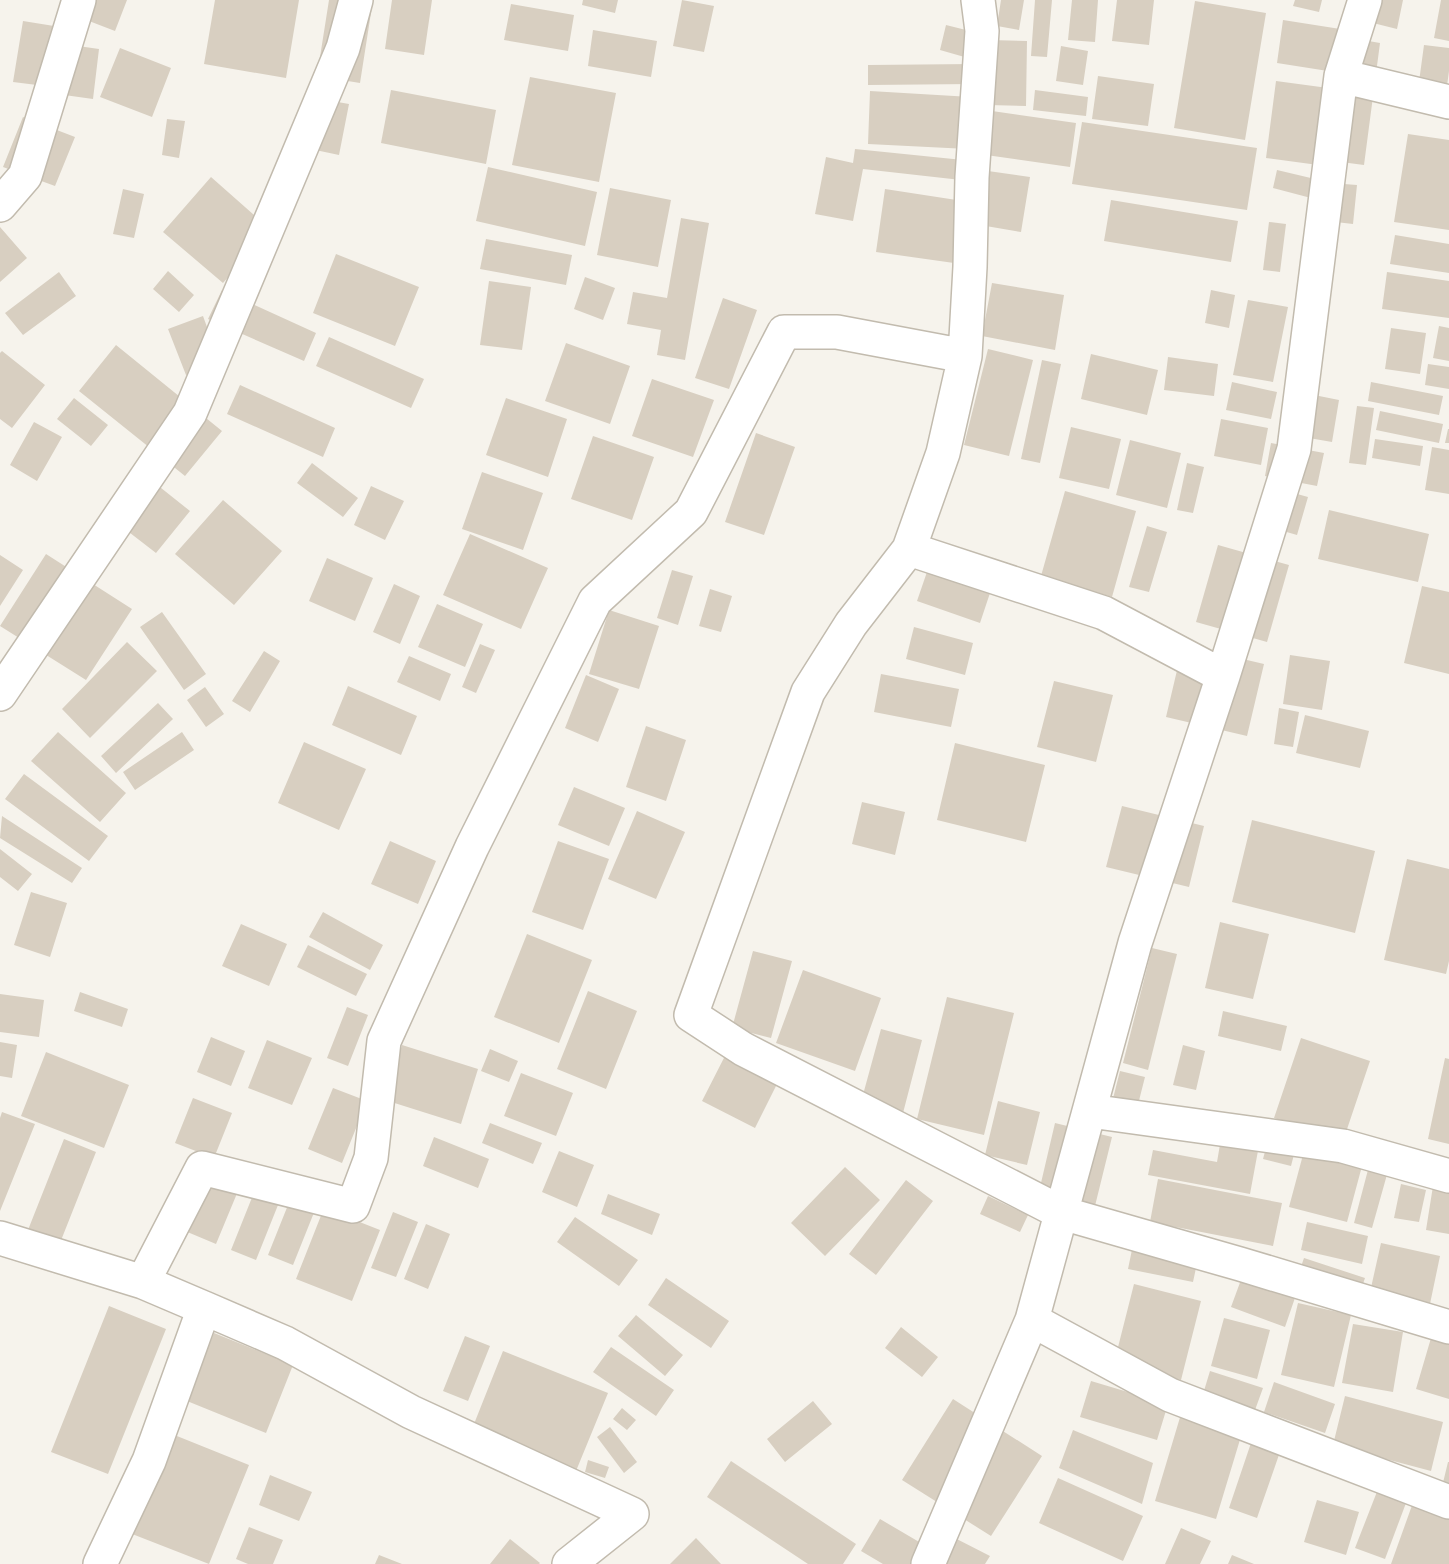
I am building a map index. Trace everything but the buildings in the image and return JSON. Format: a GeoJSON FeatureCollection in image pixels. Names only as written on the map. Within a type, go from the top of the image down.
{"type":"FeatureCollection","features":[{"type":"Feature","properties":{"kind":"street"},"geometry":{"type":"LineString","coordinates":[[0,205],[25,176],[80,0]]}},
{"type":"Feature","properties":{"kind":"street"},"geometry":{"type":"LineString","coordinates":[[0,694],[190,413],[343,48],[356,0]]}},
{"type":"Feature","properties":{"kind":"street"},"geometry":{"type":"LineString","coordinates":[[978,0],[982,31],[972,177],[965,356],[943,453],[909,549],[851,624],[808,692],[691,1015],[743,1049],[1062,1214],[1240,1264],[1449,1327]]}},
{"type":"Feature","properties":{"kind":"street"},"geometry":{"type":"LineString","coordinates":[[928,1564],[1032,1320],[1135,943],[1223,676],[1294,449],[1341,76],[1365,0]]}},
{"type":"Feature","properties":{"kind":"street"},"geometry":{"type":"LineString","coordinates":[[1341,76],[1449,102]]}},
{"type":"Feature","properties":{"kind":"street"},"geometry":{"type":"LineString","coordinates":[[143,1282],[202,1168],[353,1206],[372,1158],[384,1041],[477,836],[595,601],[691,512],[784,332],[837,332],[965,356]]}},
{"type":"Feature","properties":{"kind":"street"},"geometry":{"type":"LineString","coordinates":[[909,549],[1104,613],[1223,676]]}},
{"type":"Feature","properties":{"kind":"street"},"geometry":{"type":"LineString","coordinates":[[1090,1111],[1343,1146],[1449,1176]]}},
{"type":"Feature","properties":{"kind":"street"},"geometry":{"type":"LineString","coordinates":[[0,1238],[143,1282],[285,1343],[411,1412],[632,1514],[569,1564]]}},
{"type":"Feature","properties":{"kind":"street"},"geometry":{"type":"LineString","coordinates":[[100,1564],[149,1461],[204,1308]]}},
{"type":"Feature","properties":{"kind":"street"},"geometry":{"type":"LineString","coordinates":[[1032,1320],[1170,1395],[1449,1502]]}}]}
